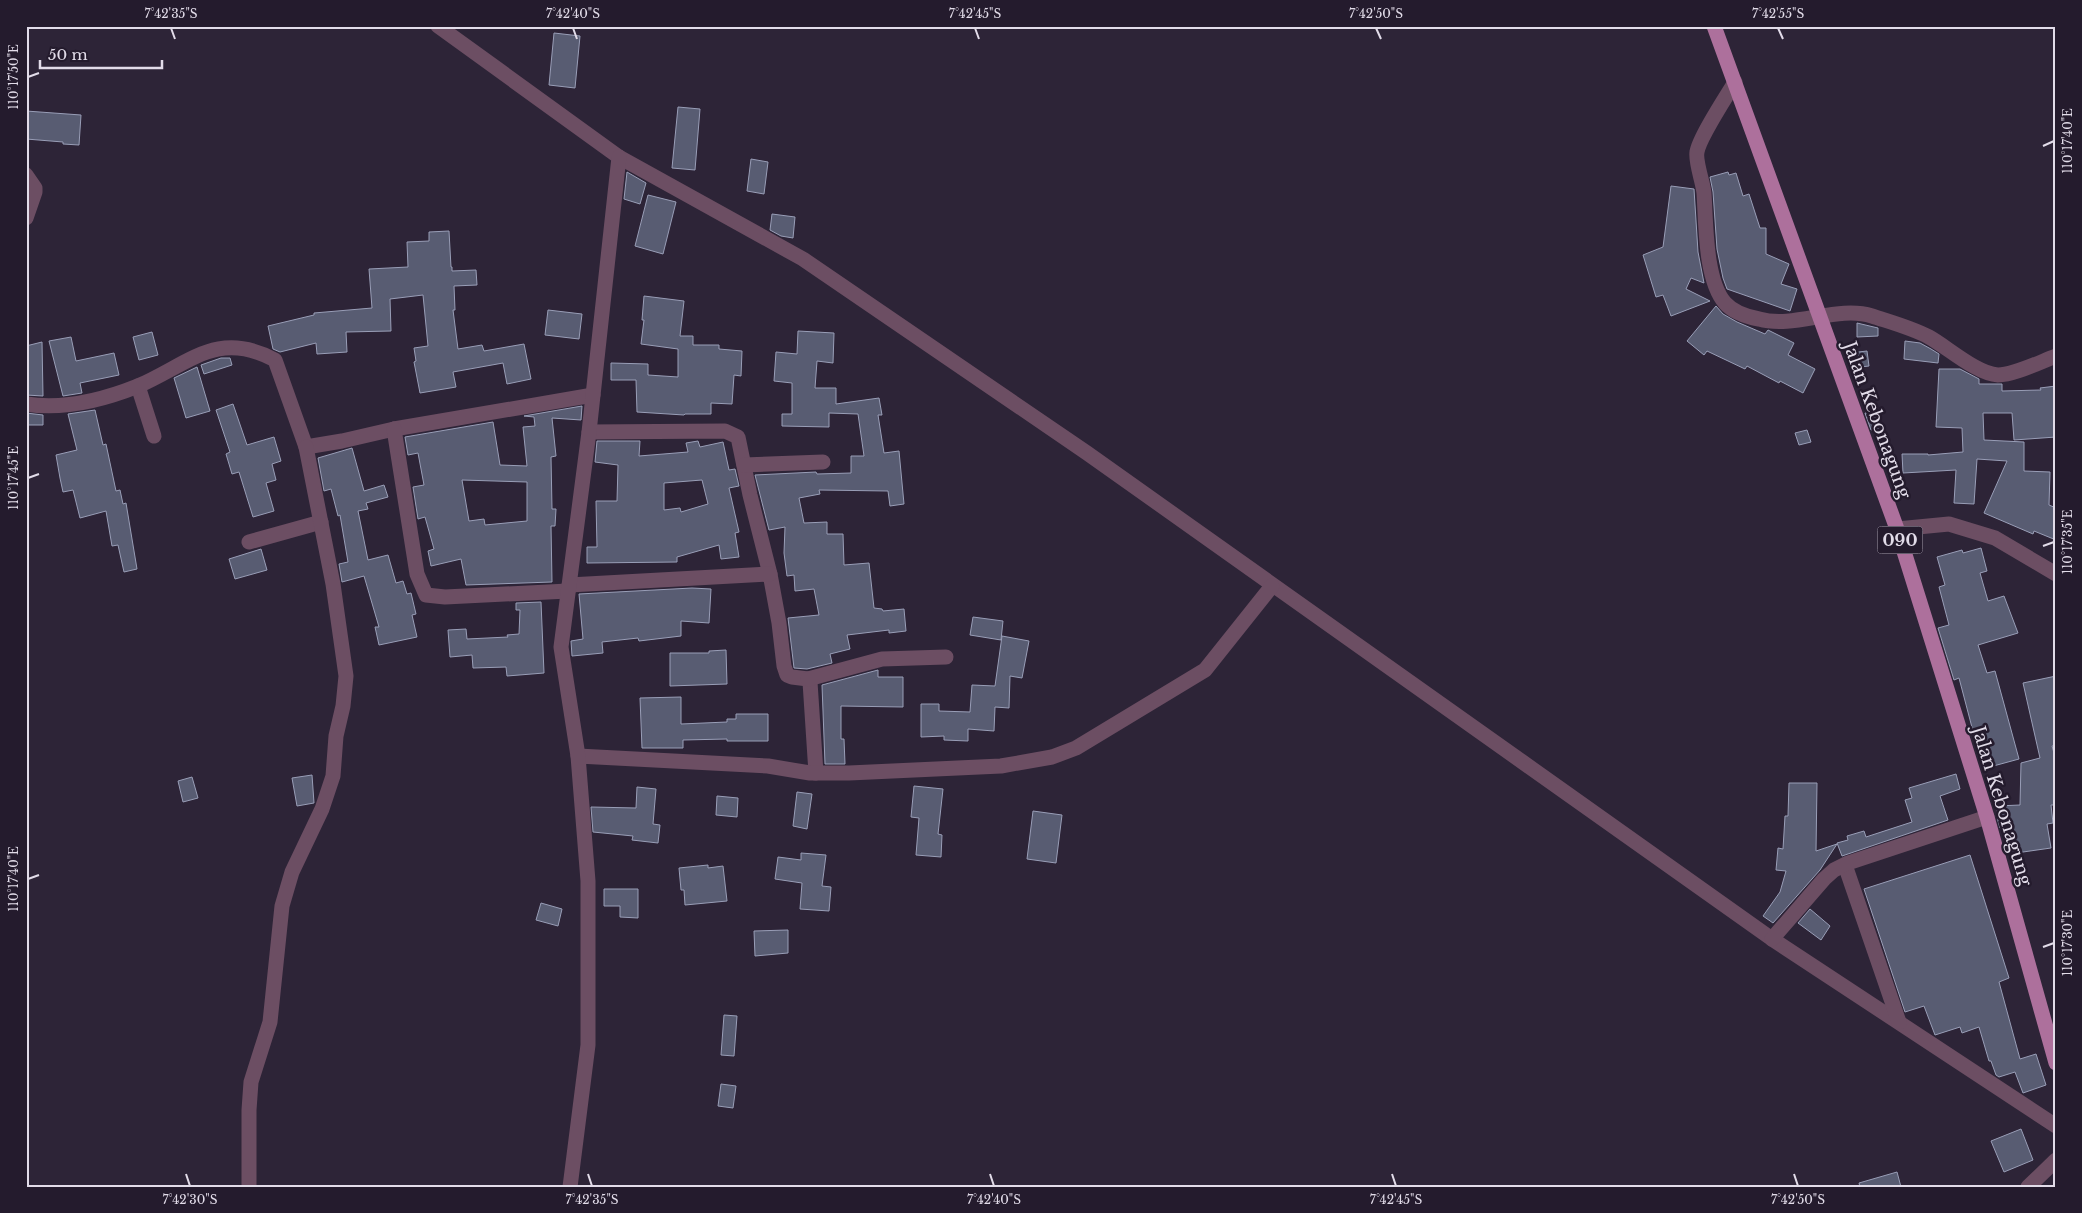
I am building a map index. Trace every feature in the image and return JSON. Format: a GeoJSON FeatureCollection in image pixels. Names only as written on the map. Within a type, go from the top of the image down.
{"type":"FeatureCollection","features":[{"type":"Feature","properties":{"kind":"main road","name":"Jalan Kebonagung"},"geometry":{"type":"LineString","coordinates":[[1714,26],[1897,529],[1987,817],[2056,1063]]}},
{"type":"Feature","properties":{"kind":"street"},"geometry":{"type":"LineString","coordinates":[[438,26],[619,157],[803,260],[1087,453],[1772,939],[2056,1126]]}},
{"type":"Feature","properties":{"kind":"street"},"geometry":{"type":"LineString","coordinates":[[1735,82],[1697,151],[1702,179],[1707,247],[1712,271],[1721,297],[1726,305],[1735,311],[1761,320],[1780,322],[1819,316],[1862,314],[1870,316],[1927,336],[1978,368],[1998,375],[2014,372],[2056,356]]}},
{"type":"Feature","properties":{"kind":"street"},"geometry":{"type":"LineString","coordinates":[[570,1187],[588,1044],[588,881],[578,756],[561,647],[589,432],[619,157]]}},
{"type":"Feature","properties":{"kind":"street"},"geometry":{"type":"LineString","coordinates":[[26,176],[35,188],[35,192],[26,218]]}},
{"type":"Feature","properties":{"kind":"street"},"geometry":{"type":"LineString","coordinates":[[26,404],[45,407],[69,405],[138,386],[208,351],[238,346],[258,351],[275,360],[306,447],[333,584],[346,676],[343,706],[336,736],[332,776],[322,809],[292,872],[285,894],[270,1022],[252,1082],[249,1110],[249,1187]]}},
{"type":"Feature","properties":{"kind":"street"},"geometry":{"type":"LineString","coordinates":[[138,386],[154,436]]}},
{"type":"Feature","properties":{"kind":"street"},"geometry":{"type":"LineString","coordinates":[[306,447],[394,429],[592,395]]}},
{"type":"Feature","properties":{"kind":"street"},"geometry":{"type":"LineString","coordinates":[[394,429],[417,574],[426,595],[445,597],[770,574]]}},
{"type":"Feature","properties":{"kind":"street"},"geometry":{"type":"LineString","coordinates":[[589,432],[726,431],[738,437],[770,574],[787,675],[808,679],[882,659],[946,657]]}},
{"type":"Feature","properties":{"kind":"street"},"geometry":{"type":"LineString","coordinates":[[744,465],[823,462]]}},
{"type":"Feature","properties":{"kind":"street"},"geometry":{"type":"LineString","coordinates":[[249,542],[321,522]]}},
{"type":"Feature","properties":{"kind":"street"},"geometry":{"type":"LineString","coordinates":[[1897,529],[1949,524],[1995,538],[2056,574]]}},
{"type":"Feature","properties":{"kind":"street"},"geometry":{"type":"LineString","coordinates":[[578,756],[759,765],[816,773],[1001,766],[1052,757],[1076,748],[1205,670],[1272,586]]}},
{"type":"Feature","properties":{"kind":"street"},"geometry":{"type":"LineString","coordinates":[[808,679],[810,682],[816,773]]}},
{"type":"Feature","properties":{"kind":"street"},"geometry":{"type":"LineString","coordinates":[[1772,939],[1834,870],[1987,817]]}},
{"type":"Feature","properties":{"kind":"street"},"geometry":{"type":"LineString","coordinates":[[1845,865],[1899,1022]]}},
{"type":"Feature","properties":{"kind":"street"},"geometry":{"type":"LineString","coordinates":[[2028,1187],[2056,1160]]}},
{"type":"Feature","properties":{"kind":"building"},"geometry":{"type":"Polygon","coordinates":[[[554,33],[580,36],[575,88],[549,85],[554,33]]]}},
{"type":"Feature","properties":{"kind":"building"},"geometry":{"type":"Polygon","coordinates":[[[678,107],[700,109],[695,170],[672,168],[678,107]]]}},
{"type":"Feature","properties":{"kind":"building"},"geometry":{"type":"Polygon","coordinates":[[[26,111],[81,115],[79,145],[26,139],[26,111]]]}},
{"type":"Feature","properties":{"kind":"building"},"geometry":{"type":"Polygon","coordinates":[[[751,159],[768,162],[764,194],[747,191],[751,159]]]}},
{"type":"Feature","properties":{"kind":"building"},"geometry":{"type":"Polygon","coordinates":[[[627,172],[646,183],[640,204],[624,199],[627,172]]]}},
{"type":"Feature","properties":{"kind":"building"},"geometry":{"type":"Polygon","coordinates":[[[1728,172],[1729,175],[1736,173],[1743,196],[1749,194],[1760,228],[1766,228],[1766,254],[1789,264],[1781,284],[1797,289],[1790,311],[1727,289],[1717,249],[1713,192],[1710,177],[1728,172]]]}},
{"type":"Feature","properties":{"kind":"building"},"geometry":{"type":"Polygon","coordinates":[[[1671,186],[1694,189],[1698,252],[1704,283],[1691,278],[1686,289],[1710,301],[1671,316],[1663,295],[1656,297],[1643,255],[1663,247],[1671,186]]]}},
{"type":"Feature","properties":{"kind":"building"},"geometry":{"type":"Polygon","coordinates":[[[648,195],[676,202],[663,254],[635,246],[648,195]]]}},
{"type":"Feature","properties":{"kind":"building"},"geometry":{"type":"Polygon","coordinates":[[[772,214],[795,217],[793,238],[781,236],[770,230],[772,214]]]}},
{"type":"Feature","properties":{"kind":"building"},"geometry":{"type":"Polygon","coordinates":[[[449,231],[452,271],[476,270],[477,285],[454,286],[455,310],[453,310],[458,349],[482,345],[484,351],[524,344],[531,379],[507,384],[503,363],[453,372],[456,387],[420,393],[414,362],[416,361],[414,348],[428,346],[423,295],[390,299],[391,331],[346,332],[347,352],[317,354],[316,343],[280,352],[273,349],[268,326],[314,315],[314,313],[372,308],[369,269],[408,267],[407,242],[429,241],[429,232],[449,231]]]}},
{"type":"Feature","properties":{"kind":"building"},"geometry":{"type":"Polygon","coordinates":[[[644,296],[684,301],[680,336],[693,336],[693,345],[719,345],[719,349],[742,351],[741,376],[734,375],[732,404],[711,403],[711,414],[684,415],[637,412],[636,380],[611,380],[611,363],[648,364],[648,375],[678,377],[678,349],[641,344],[644,296]]]}},
{"type":"Feature","properties":{"kind":"building"},"geometry":{"type":"Polygon","coordinates":[[[1716,306],[1723,314],[1737,322],[1765,334],[1768,330],[1794,343],[1788,355],[1815,369],[1803,393],[1747,366],[1745,369],[1707,351],[1704,355],[1687,341],[1716,306]]]}},
{"type":"Feature","properties":{"kind":"building"},"geometry":{"type":"Polygon","coordinates":[[[548,310],[582,314],[579,339],[545,335],[548,310]]]}},
{"type":"Feature","properties":{"kind":"building"},"geometry":{"type":"Polygon","coordinates":[[[1857,323],[1878,328],[1878,336],[1857,337],[1857,323]]]}},
{"type":"Feature","properties":{"kind":"building"},"geometry":{"type":"Polygon","coordinates":[[[798,331],[834,333],[833,363],[817,361],[815,388],[836,388],[836,404],[879,398],[882,415],[878,415],[884,453],[899,451],[904,504],[890,506],[888,491],[819,490],[820,494],[799,498],[804,523],[827,522],[827,534],[843,534],[844,565],[869,563],[874,608],[882,609],[883,611],[904,609],[906,631],[889,633],[889,630],[847,635],[850,649],[830,654],[832,663],[807,669],[794,668],[788,618],[819,615],[814,589],[795,591],[794,575],[787,576],[784,553],[785,527],[769,530],[755,475],[816,472],[817,474],[851,473],[851,456],[864,456],[858,414],[829,413],[829,427],[782,426],[782,414],[792,414],[792,383],[774,381],[776,352],[797,354],[798,331]]]}},
{"type":"Feature","properties":{"kind":"building"},"geometry":{"type":"Polygon","coordinates":[[[152,332],[158,355],[139,360],[133,337],[152,332]]]}},
{"type":"Feature","properties":{"kind":"building"},"geometry":{"type":"Polygon","coordinates":[[[71,337],[76,361],[114,353],[119,375],[80,383],[82,393],[63,396],[49,341],[71,337]]]}},
{"type":"Feature","properties":{"kind":"building"},"geometry":{"type":"Polygon","coordinates":[[[1905,341],[1920,343],[1939,354],[1938,363],[1904,359],[1905,341]]]}},
{"type":"Feature","properties":{"kind":"building"},"geometry":{"type":"Polygon","coordinates":[[[42,342],[43,396],[26,395],[26,346],[42,342]]]}},
{"type":"Feature","properties":{"kind":"building"},"geometry":{"type":"Polygon","coordinates":[[[1867,351],[1869,366],[1852,368],[1850,353],[1867,351]]]}},
{"type":"Feature","properties":{"kind":"building"},"geometry":{"type":"Polygon","coordinates":[[[221,358],[230,358],[232,365],[204,374],[201,365],[221,358]]]}},
{"type":"Feature","properties":{"kind":"building"},"geometry":{"type":"Polygon","coordinates":[[[197,367],[210,411],[186,418],[174,378],[197,367]]]}},
{"type":"Feature","properties":{"kind":"building"},"geometry":{"type":"Polygon","coordinates":[[[1939,369],[1960,369],[1979,379],[1979,384],[2002,384],[2002,391],[2041,390],[2040,388],[2056,386],[2056,437],[2014,440],[2012,413],[1983,413],[1984,440],[2024,442],[2024,471],[2050,472],[2049,505],[2056,508],[2056,540],[2034,531],[2033,534],[1984,513],[2007,461],[1977,459],[1974,504],[1954,503],[1956,470],[1903,473],[1902,454],[1928,455],[1963,452],[1962,428],[1936,427],[1939,369]]]}},
{"type":"Feature","properties":{"kind":"building"},"geometry":{"type":"Polygon","coordinates":[[[233,404],[247,445],[274,437],[281,461],[272,464],[276,480],[266,483],[274,511],[253,517],[239,472],[232,474],[226,454],[230,452],[216,410],[233,404]]]}},
{"type":"Feature","properties":{"kind":"building"},"geometry":{"type":"Polygon","coordinates":[[[582,406],[581,420],[552,418],[556,456],[551,457],[552,509],[556,509],[555,526],[551,526],[552,582],[466,585],[461,559],[431,566],[428,551],[434,549],[425,517],[418,519],[413,487],[424,485],[418,453],[408,455],[405,437],[493,422],[500,465],[527,466],[523,427],[535,426],[534,417],[524,416],[582,406]],[[462,480],[469,521],[484,519],[485,525],[527,521],[527,482],[462,480]]]}},
{"type":"Feature","properties":{"kind":"building"},"geometry":{"type":"Polygon","coordinates":[[[95,410],[103,445],[106,444],[116,491],[120,490],[123,504],[126,503],[137,569],[124,572],[118,545],[112,546],[106,511],[80,518],[73,490],[63,492],[60,478],[56,455],[77,450],[68,414],[95,410]]]}},
{"type":"Feature","properties":{"kind":"building"},"geometry":{"type":"Polygon","coordinates":[[[1875,411],[1878,429],[1871,430],[1865,413],[1875,411]]]}},
{"type":"Feature","properties":{"kind":"building"},"geometry":{"type":"Polygon","coordinates":[[[26,413],[43,415],[43,425],[26,425],[26,413]]]}},
{"type":"Feature","properties":{"kind":"building"},"geometry":{"type":"Polygon","coordinates":[[[1807,430],[1811,442],[1799,445],[1795,433],[1807,430]]]}},
{"type":"Feature","properties":{"kind":"building"},"geometry":{"type":"Polygon","coordinates":[[[597,441],[640,441],[639,456],[688,452],[686,443],[698,441],[700,447],[723,442],[729,470],[735,469],[739,486],[729,488],[739,532],[735,533],[739,557],[721,559],[719,545],[677,557],[677,562],[587,563],[587,547],[597,547],[596,501],[617,501],[618,465],[595,462],[597,441]],[[702,480],[664,483],[664,510],[680,508],[681,512],[708,504],[702,480]]]}},
{"type":"Feature","properties":{"kind":"building"},"geometry":{"type":"Polygon","coordinates":[[[352,448],[364,491],[384,485],[388,497],[366,503],[368,509],[358,511],[368,560],[388,555],[396,583],[403,581],[407,594],[411,593],[416,614],[412,615],[417,637],[379,645],[375,627],[379,627],[364,576],[342,582],[339,564],[348,562],[340,515],[338,516],[331,489],[324,491],[318,458],[352,448]]]}},
{"type":"Feature","properties":{"kind":"building"},"geometry":{"type":"Polygon","coordinates":[[[1981,548],[1987,571],[1980,573],[1988,601],[2004,596],[2018,633],[1978,645],[1987,673],[1995,671],[2019,759],[1986,768],[1982,753],[1979,754],[1959,678],[1954,680],[1938,628],[1949,625],[1939,587],[1945,585],[1937,557],[1962,550],[1963,553],[1981,548]]]}},
{"type":"Feature","properties":{"kind":"building"},"geometry":{"type":"Polygon","coordinates":[[[261,549],[267,570],[235,579],[229,559],[261,549]]]}},
{"type":"Feature","properties":{"kind":"building"},"geometry":{"type":"Polygon","coordinates":[[[692,588],[711,589],[709,623],[681,621],[681,636],[639,641],[638,638],[602,642],[603,653],[572,656],[571,641],[583,639],[579,594],[692,588]]]}},
{"type":"Feature","properties":{"kind":"building"},"geometry":{"type":"Polygon","coordinates":[[[541,602],[544,673],[507,676],[506,667],[473,668],[472,655],[450,657],[448,630],[466,629],[467,639],[508,637],[507,635],[519,634],[520,610],[516,610],[516,603],[541,602]]]}},
{"type":"Feature","properties":{"kind":"building"},"geometry":{"type":"Polygon","coordinates":[[[973,617],[1003,621],[1001,640],[970,635],[973,617]]]}},
{"type":"Feature","properties":{"kind":"building"},"geometry":{"type":"Polygon","coordinates":[[[1002,636],[1029,641],[1022,678],[1010,676],[1009,708],[995,707],[994,731],[968,729],[968,741],[944,740],[944,736],[921,737],[921,704],[939,704],[939,711],[970,712],[972,685],[995,686],[1002,636]]]}},
{"type":"Feature","properties":{"kind":"building"},"geometry":{"type":"Polygon","coordinates":[[[726,650],[727,684],[670,686],[670,653],[709,653],[709,651],[726,650]]]}},
{"type":"Feature","properties":{"kind":"building"},"geometry":{"type":"Polygon","coordinates":[[[878,670],[878,677],[903,677],[903,707],[841,706],[841,739],[844,739],[845,764],[825,764],[822,685],[878,670]]]}},
{"type":"Feature","properties":{"kind":"building"},"geometry":{"type":"Polygon","coordinates":[[[2056,676],[2056,745],[2052,746],[2056,760],[2056,805],[2051,805],[2053,823],[2047,824],[2051,848],[2009,854],[2005,828],[2000,828],[1998,821],[1997,806],[2020,805],[2021,763],[2040,758],[2023,683],[2056,676]]]}},
{"type":"Feature","properties":{"kind":"building"},"geometry":{"type":"Polygon","coordinates":[[[681,697],[681,724],[727,722],[727,719],[736,719],[736,714],[768,714],[768,741],[727,741],[727,739],[683,740],[683,748],[642,748],[640,698],[681,697]]]}},
{"type":"Feature","properties":{"kind":"building"},"geometry":{"type":"Polygon","coordinates":[[[1956,774],[1960,789],[1940,796],[1948,820],[1842,856],[1837,843],[1848,840],[1847,836],[1864,831],[1866,837],[1912,822],[1905,800],[1912,798],[1909,788],[1956,774]]]}},
{"type":"Feature","properties":{"kind":"building"},"geometry":{"type":"Polygon","coordinates":[[[312,775],[314,803],[297,806],[292,778],[312,775]]]}},
{"type":"Feature","properties":{"kind":"building"},"geometry":{"type":"Polygon","coordinates":[[[192,777],[198,798],[183,802],[178,781],[192,777]]]}},
{"type":"Feature","properties":{"kind":"building"},"geometry":{"type":"Polygon","coordinates":[[[1789,783],[1817,783],[1816,851],[1837,844],[1820,870],[1773,923],[1763,916],[1780,892],[1786,871],[1776,870],[1778,848],[1783,849],[1785,816],[1788,816],[1789,783]]]}},
{"type":"Feature","properties":{"kind":"building"},"geometry":{"type":"Polygon","coordinates":[[[914,786],[943,789],[938,834],[942,835],[941,857],[916,855],[919,818],[911,817],[914,786]]]}},
{"type":"Feature","properties":{"kind":"building"},"geometry":{"type":"Polygon","coordinates":[[[637,787],[656,789],[653,824],[660,825],[658,843],[632,840],[633,836],[593,832],[591,807],[636,808],[637,787]]]}},
{"type":"Feature","properties":{"kind":"building"},"geometry":{"type":"Polygon","coordinates":[[[797,792],[812,794],[807,829],[793,826],[797,792]]]}},
{"type":"Feature","properties":{"kind":"building"},"geometry":{"type":"Polygon","coordinates":[[[717,796],[738,798],[737,817],[716,815],[717,796]]]}},
{"type":"Feature","properties":{"kind":"building"},"geometry":{"type":"Polygon","coordinates":[[[1033,811],[1062,815],[1056,863],[1027,859],[1033,811]]]}},
{"type":"Feature","properties":{"kind":"building"},"geometry":{"type":"Polygon","coordinates":[[[801,853],[826,855],[822,886],[831,887],[829,911],[800,909],[802,883],[775,879],[778,857],[801,860],[801,853]]]}},
{"type":"Feature","properties":{"kind":"building"},"geometry":{"type":"Polygon","coordinates":[[[1970,855],[2009,978],[1999,982],[2020,1059],[2036,1054],[2046,1085],[2023,1093],[2015,1072],[1999,1077],[1996,1075],[1991,1061],[1989,1061],[1979,1027],[1962,1033],[1960,1027],[1935,1035],[1924,1006],[1905,1012],[1864,889],[1970,855]]]}},
{"type":"Feature","properties":{"kind":"building"},"geometry":{"type":"Polygon","coordinates":[[[708,865],[708,868],[723,866],[727,901],[685,905],[684,890],[681,890],[679,868],[708,865]]]}},
{"type":"Feature","properties":{"kind":"building"},"geometry":{"type":"Polygon","coordinates":[[[604,889],[638,889],[638,918],[620,917],[620,906],[604,906],[604,889]]]}},
{"type":"Feature","properties":{"kind":"building"},"geometry":{"type":"Polygon","coordinates":[[[541,903],[562,909],[558,926],[536,920],[541,903]]]}},
{"type":"Feature","properties":{"kind":"building"},"geometry":{"type":"Polygon","coordinates":[[[1810,909],[1830,926],[1821,940],[1798,923],[1810,909]]]}},
{"type":"Feature","properties":{"kind":"building"},"geometry":{"type":"Polygon","coordinates":[[[788,930],[788,953],[755,956],[754,931],[788,930]]]}},
{"type":"Feature","properties":{"kind":"building"},"geometry":{"type":"Polygon","coordinates":[[[724,1015],[737,1016],[734,1056],[721,1055],[724,1015]]]}},
{"type":"Feature","properties":{"kind":"building"},"geometry":{"type":"Polygon","coordinates":[[[721,1084],[736,1086],[733,1108],[718,1106],[721,1084]]]}},
{"type":"Feature","properties":{"kind":"building"},"geometry":{"type":"Polygon","coordinates":[[[2021,1129],[2033,1160],[2004,1172],[1991,1141],[2021,1129]]]}},
{"type":"Feature","properties":{"kind":"building"},"geometry":{"type":"Polygon","coordinates":[[[1897,1172],[1901,1187],[1860,1187],[1859,1183],[1897,1172]]]}}]}
